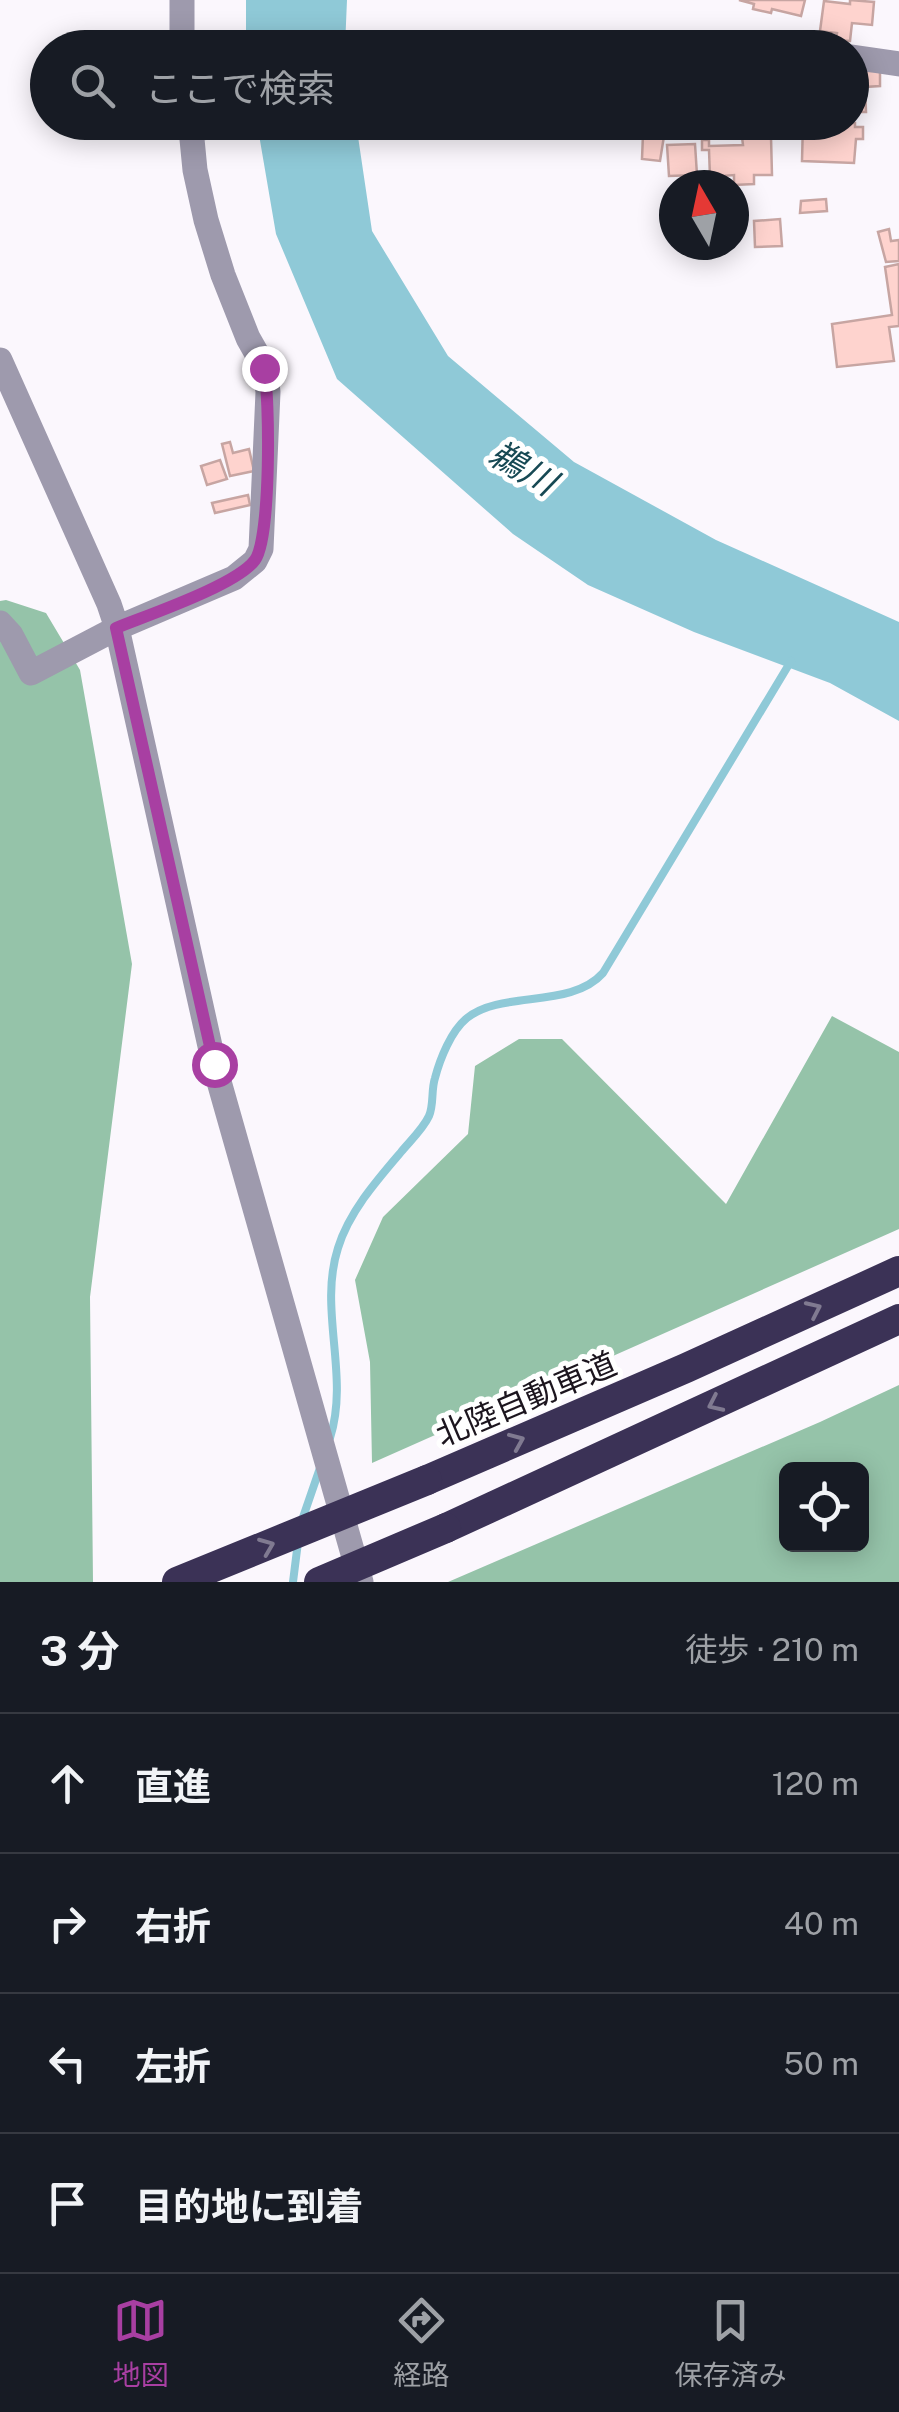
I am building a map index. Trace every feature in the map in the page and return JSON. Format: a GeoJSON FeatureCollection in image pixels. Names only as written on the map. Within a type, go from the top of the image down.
{"type":"FeatureCollection","features":[{"type":"Feature","properties":{"kind":"highway","name":"北陸自動車道"},"geometry":{"type":"LineString","coordinates":[[177,1582],[427,1480],[899,1270]]}},
{"type":"Feature","properties":{"kind":"highway"},"geometry":{"type":"LineString","coordinates":[[319,1582],[446,1528],[899,1319]]}},
{"type":"Feature","properties":{"kind":"street"},"geometry":{"type":"LineString","coordinates":[[182,0],[182,30]]}},
{"type":"Feature","properties":{"kind":"street"},"geometry":{"type":"LineString","coordinates":[[869,60],[899,64]]}},
{"type":"Feature","properties":{"kind":"street"},"geometry":{"type":"LineString","coordinates":[[0,622],[31,673],[116,628],[243,572],[255,561],[264,533],[268,392],[264,368],[248,338],[212,238],[195,170],[192,140]]}},
{"type":"Feature","properties":{"kind":"street"},"geometry":{"type":"LineString","coordinates":[[0,360],[110,604],[214,1064],[360,1582]]}},
{"type":"Feature","properties":{"kind":"green space"},"geometry":{"type":"Polygon","coordinates":[[[0,601],[46,613],[80,670],[132,964],[90,1297],[93,1582],[0,1582],[0,601]]]}},
{"type":"Feature","properties":{"kind":"green space"},"geometry":{"type":"Polygon","coordinates":[[[832,1016],[899,1052],[899,1229],[372,1463],[370,1362],[355,1280],[383,1217],[468,1134],[475,1066],[519,1039],[562,1039],[726,1204],[832,1016]]]}},
{"type":"Feature","properties":{"kind":"green space"},"geometry":{"type":"Polygon","coordinates":[[[899,1385],[899,1582],[448,1582],[820,1422],[899,1385]]]}},
{"type":"Feature","properties":{"kind":"water"},"geometry":{"type":"Polygon","coordinates":[[[246,0],[347,0],[346,30],[246,30],[246,0]]]}},
{"type":"Feature","properties":{"kind":"water","name":"鵜川"},"geometry":{"type":"Polygon","coordinates":[[[260,140],[359,140],[372,231],[448,356],[574,462],[716,540],[899,622],[899,721],[830,683],[694,632],[588,585],[513,534],[337,379],[276,234],[260,140]]]}},
{"type":"Feature","properties":{"kind":"building"},"geometry":{"type":"Polygon","coordinates":[[[739,0],[805,0],[801,16],[753,9],[754,4],[739,0]]]}},
{"type":"Feature","properties":{"kind":"building"},"geometry":{"type":"Polygon","coordinates":[[[850,0],[874,2],[872,25],[852,23],[851,30],[820,30],[824,1],[850,4],[850,0]]]}},
{"type":"Feature","properties":{"kind":"building"},"geometry":{"type":"Polygon","coordinates":[[[869,71],[880,71],[880,86],[869,87],[869,71]]]}},
{"type":"Feature","properties":{"kind":"building"},"geometry":{"type":"Polygon","coordinates":[[[643,140],[663,140],[660,161],[642,159],[643,140]]]}},
{"type":"Feature","properties":{"kind":"building"},"geometry":{"type":"Polygon","coordinates":[[[702,140],[709,140],[709,146],[771,140],[772,175],[754,175],[754,184],[749,184],[749,170],[710,170],[709,150],[702,150],[702,140]]]}},
{"type":"Feature","properties":{"kind":"building"},"geometry":{"type":"Polygon","coordinates":[[[803,140],[856,140],[854,163],[802,161],[803,140]]]}},
{"type":"Feature","properties":{"kind":"building"},"geometry":{"type":"Polygon","coordinates":[[[695,144],[697,170],[669,170],[667,145],[695,144]]]}},
{"type":"Feature","properties":{"kind":"building"},"geometry":{"type":"Polygon","coordinates":[[[826,199],[827,211],[800,213],[801,201],[826,199]]]}},
{"type":"Feature","properties":{"kind":"building"},"geometry":{"type":"Polygon","coordinates":[[[780,219],[782,246],[755,247],[754,221],[780,219]]]}},
{"type":"Feature","properties":{"kind":"building"},"geometry":{"type":"Polygon","coordinates":[[[889,229],[891,241],[899,240],[899,261],[886,262],[878,232],[889,229]]]}},
{"type":"Feature","properties":{"kind":"building"},"geometry":{"type":"Polygon","coordinates":[[[899,264],[899,326],[889,327],[894,361],[837,367],[832,324],[892,315],[885,267],[899,264]]]}},
{"type":"Feature","properties":{"kind":"building"},"geometry":{"type":"Polygon","coordinates":[[[230,442],[233,453],[249,449],[254,471],[230,476],[222,444],[230,442]]]}},
{"type":"Feature","properties":{"kind":"building"},"geometry":{"type":"Polygon","coordinates":[[[220,460],[227,479],[207,485],[201,466],[220,460]]]}},
{"type":"Feature","properties":{"kind":"building"},"geometry":{"type":"Polygon","coordinates":[[[248,495],[250,505],[215,513],[212,503],[248,495]]]}},
{"type":"Feature","properties":{"kind":"waterway"},"geometry":{"type":"LineString","coordinates":[[330,1438],[337,1390],[331,1295],[338,1248],[365,1197],[431,1112],[437,1070],[451,1038],[467,1018],[482,1010],[573,991],[603,973],[791,661]]}},
{"type":"Feature","properties":{"kind":"waterway"},"geometry":{"type":"LineString","coordinates":[[301,1523],[321,1465]]}},
{"type":"Feature","properties":{"kind":"waterway"},"geometry":{"type":"LineString","coordinates":[[293,1582],[298,1542]]}},
{"type":"Feature","properties":{"kind":"route"},"geometry":{"type":"LineString","coordinates":[[214,1064],[116,628],[234,578],[255,561],[264,533],[268,392],[264,368]]}}]}
